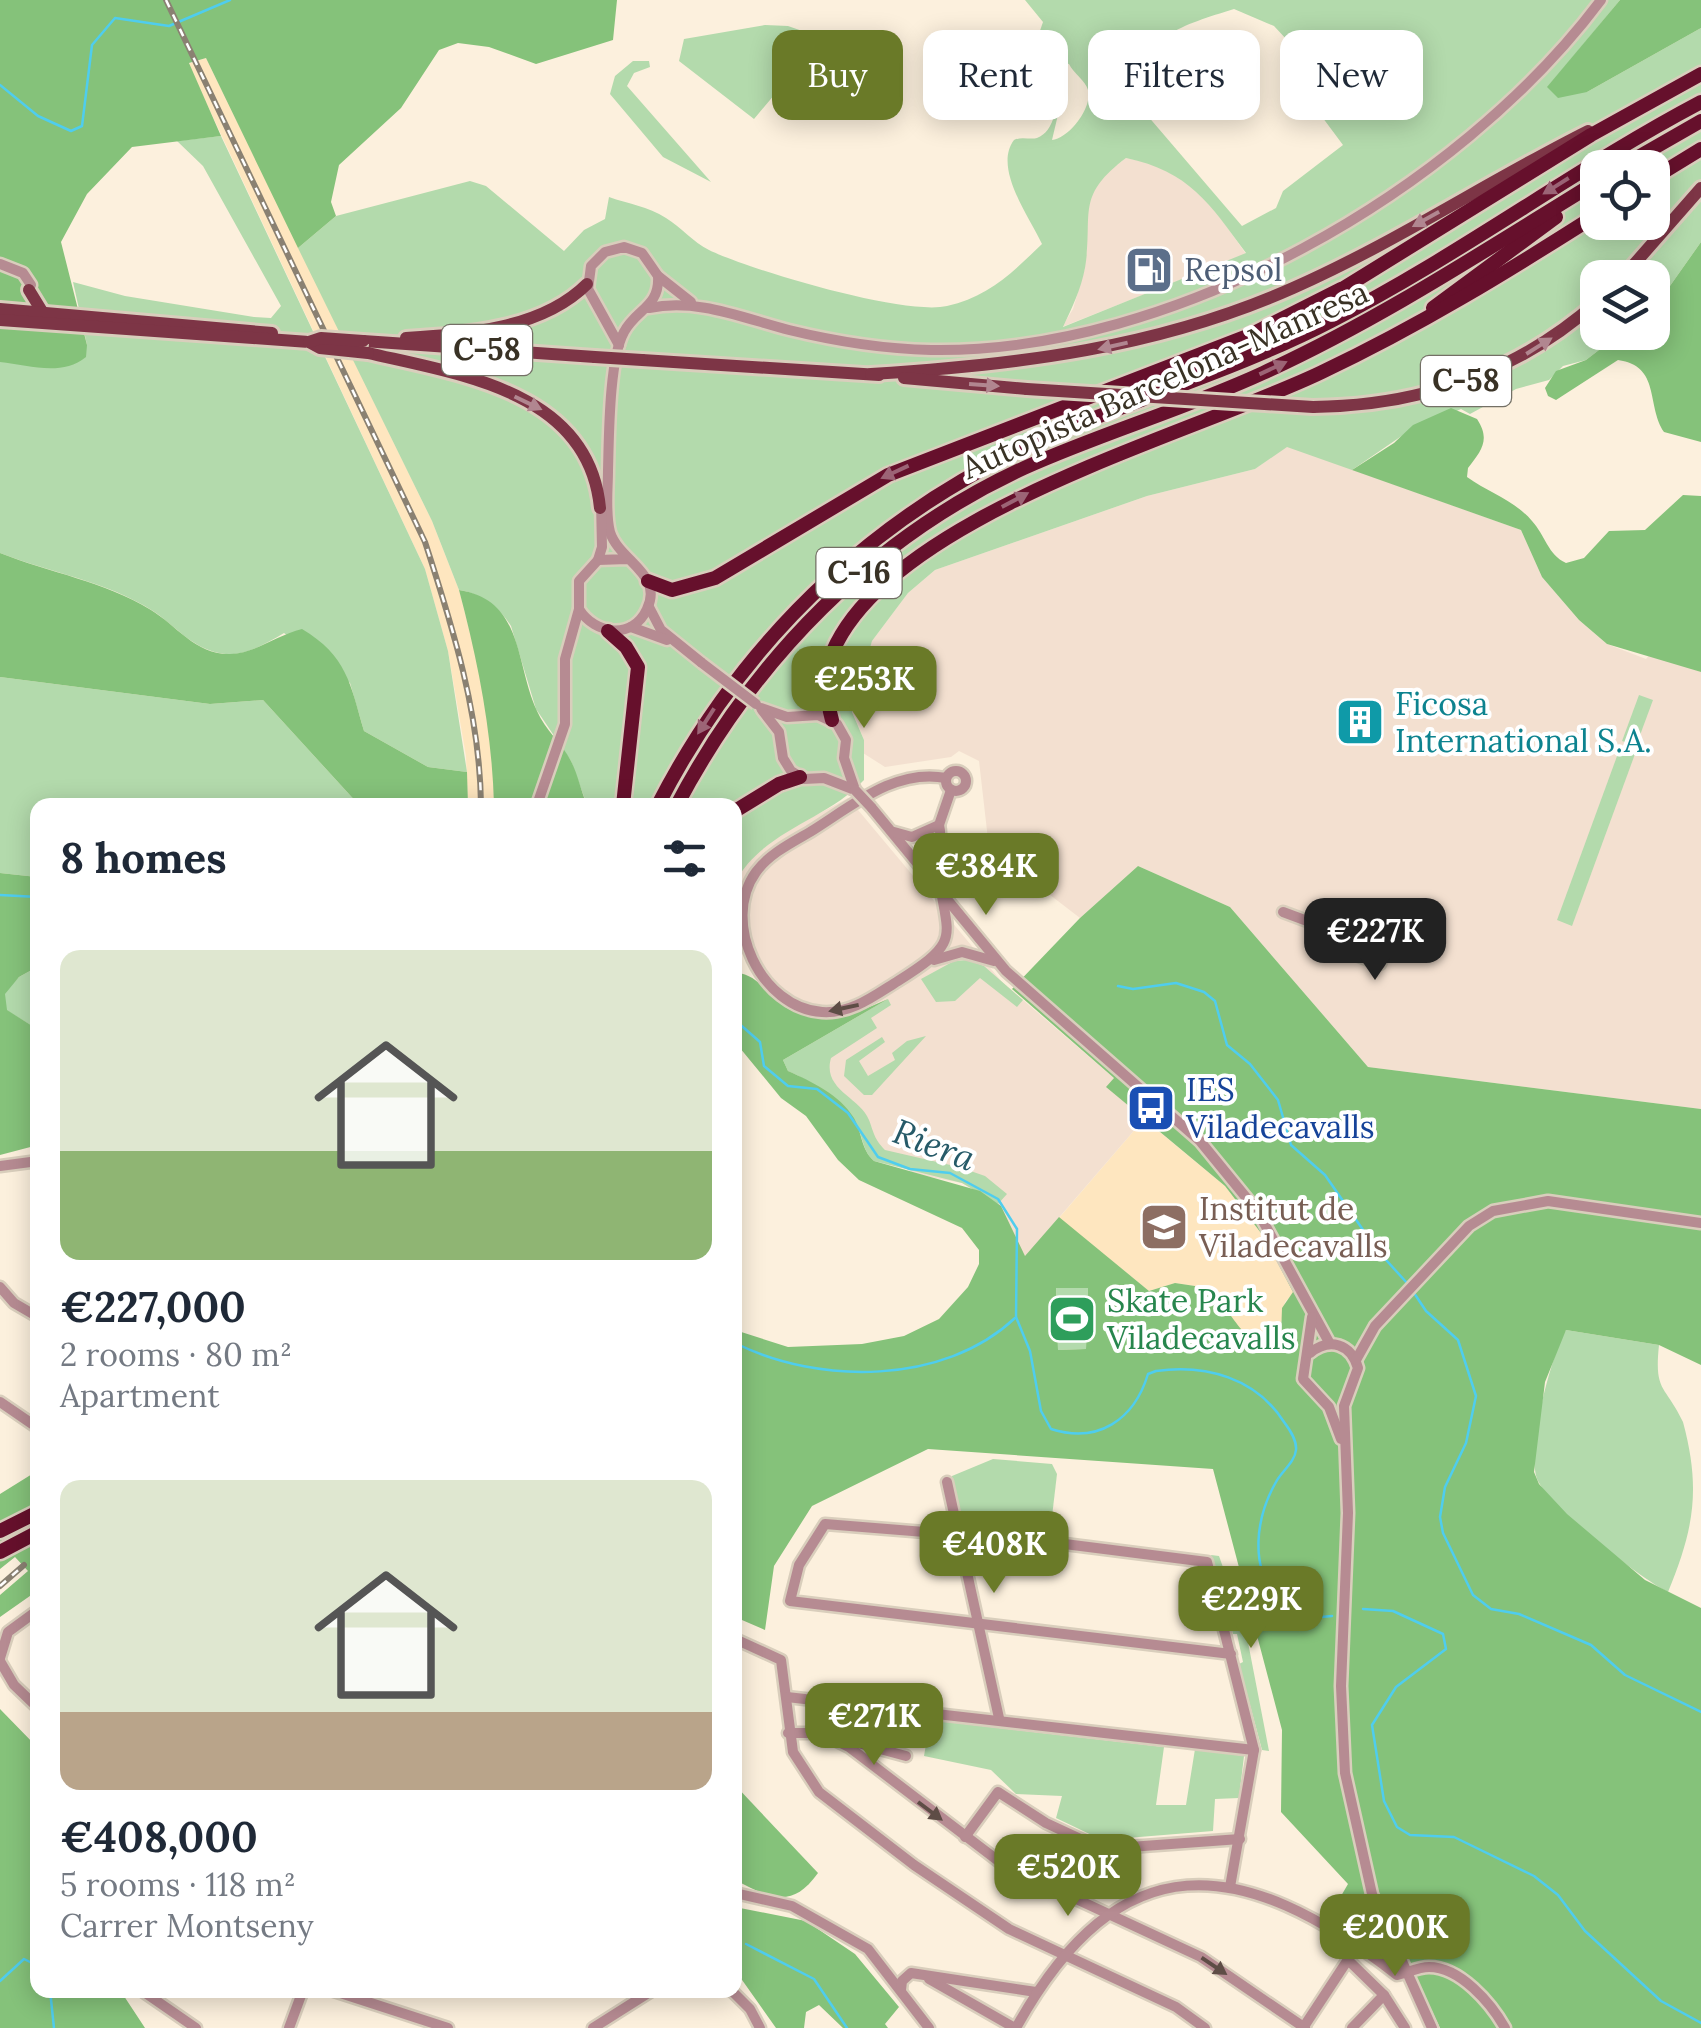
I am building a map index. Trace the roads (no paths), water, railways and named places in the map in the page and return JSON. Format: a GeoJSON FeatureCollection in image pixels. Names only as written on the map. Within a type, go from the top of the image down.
{"type":"FeatureCollection","features":[{"type":"Feature","properties":{"kind":"highway"},"geometry":{"type":"LineString","coordinates":[[1071,427],[1093,411],[1250,344],[1666,91],[1701,74]]}},
{"type":"Feature","properties":{"kind":"highway","name":"Autopista Barcelona-Manresa"},"geometry":{"type":"LineString","coordinates":[[662,798],[680,761],[732,683],[814,590],[893,524],[953,485],[1071,427],[1328,323],[1701,102]]}},
{"type":"Feature","properties":{"kind":"highway"},"geometry":{"type":"LineString","coordinates":[[1650,150],[1701,121]]}},
{"type":"Feature","properties":{"kind":"highway"},"geometry":{"type":"LineString","coordinates":[[1670,168],[1701,150]]}},
{"type":"Feature","properties":{"kind":"highway","name":"Autopista Barcelona-Manresa"},"geometry":{"type":"LineString","coordinates":[[681,798],[721,728],[773,660],[825,604],[911,533],[1021,470],[1244,381],[1380,316],[1580,194]]}},
{"type":"Feature","properties":{"kind":"highway"},"geometry":{"type":"LineString","coordinates":[[1400,332],[1580,197]]}},
{"type":"Feature","properties":{"kind":"highway"},"geometry":{"type":"LineString","coordinates":[[832,720],[825,685],[839,640],[878,593],[929,551],[1035,490],[1276,394],[1430,320],[1580,225]]}},
{"type":"Feature","properties":{"kind":"highway"},"geometry":{"type":"LineString","coordinates":[[648,582],[672,590],[715,578],[888,474],[1250,335],[1341,289]]}},
{"type":"Feature","properties":{"kind":"highway"},"geometry":{"type":"LineString","coordinates":[[603,629],[626,647],[638,667],[624,798]]}},
{"type":"Feature","properties":{"kind":"highway"},"geometry":{"type":"LineString","coordinates":[[742,807],[779,784],[800,777]]}},
{"type":"Feature","properties":{"kind":"highway"},"geometry":{"type":"LineString","coordinates":[[0,1531],[30,1516]]}},
{"type":"Feature","properties":{"kind":"highway"},"geometry":{"type":"LineString","coordinates":[[0,1552],[30,1536]]}},
{"type":"Feature","properties":{"kind":"main road"},"geometry":{"type":"LineString","coordinates":[[871,374],[1076,354],[1207,321],[1329,271],[1666,91]]}},
{"type":"Feature","properties":{"kind":"main road"},"geometry":{"type":"LineString","coordinates":[[1638,260],[1701,188]]}},
{"type":"Feature","properties":{"kind":"main road"},"geometry":{"type":"LineString","coordinates":[[370,346],[505,325],[558,307],[587,284]]}},
{"type":"Feature","properties":{"kind":"main road"},"geometry":{"type":"LineString","coordinates":[[0,307],[21,302],[30,288]]}},
{"type":"Feature","properties":{"kind":"main road"},"geometry":{"type":"LineString","coordinates":[[30,288],[40,312],[114,327]]}},
{"type":"Feature","properties":{"kind":"main road"},"geometry":{"type":"LineString","coordinates":[[30,288],[43,302],[63,313]]}},
{"type":"Feature","properties":{"kind":"main road","name":"C-58"},"geometry":{"type":"LineString","coordinates":[[0,307],[272,332],[281,341]]}},
{"type":"Feature","properties":{"kind":"main road","name":"C-58"},"geometry":{"type":"LineString","coordinates":[[0,320],[281,341],[309,342],[322,338],[370,346],[871,374],[1313,406],[1364,405],[1441,391],[1538,348],[1580,315]]}},
{"type":"Feature","properties":{"kind":"main road"},"geometry":{"type":"LineString","coordinates":[[370,346],[487,385],[553,416],[568,428],[588,455],[600,508]]}},
{"type":"Feature","properties":{"kind":"street"},"geometry":{"type":"LineString","coordinates":[[649,308],[695,304],[814,336],[930,350],[1066,338],[1180,303],[1238,279],[1360,212],[1446,153],[1507,102],[1602,0]]}},
{"type":"Feature","properties":{"kind":"street"},"geometry":{"type":"LineString","coordinates":[[619,345],[592,300],[587,284],[597,258],[619,247],[642,252],[658,276],[695,304]]}},
{"type":"Feature","properties":{"kind":"street"},"geometry":{"type":"LineString","coordinates":[[0,264],[23,274],[30,288]]}},
{"type":"Feature","properties":{"kind":"street"},"geometry":{"type":"LineString","coordinates":[[658,276],[658,293],[619,345],[608,469],[609,526],[627,559],[648,582],[648,606],[661,630],[758,706],[779,732],[784,762],[800,777],[824,778],[855,790]]}},
{"type":"Feature","properties":{"kind":"street"},"geometry":{"type":"LineString","coordinates":[[603,313],[620,319],[638,316]]}},
{"type":"Feature","properties":{"kind":"street"},"geometry":{"type":"LineString","coordinates":[[538,798],[567,714],[566,649],[579,609],[578,581],[598,560],[602,547],[600,508],[608,469]]}},
{"type":"Feature","properties":{"kind":"street"},"geometry":{"type":"LineString","coordinates":[[598,560],[627,559]]}},
{"type":"Feature","properties":{"kind":"street"},"geometry":{"type":"LineString","coordinates":[[630,627],[648,606]]}},
{"type":"Feature","properties":{"kind":"street"},"geometry":{"type":"LineString","coordinates":[[579,609],[603,629]]}},
{"type":"Feature","properties":{"kind":"street"},"geometry":{"type":"LineString","coordinates":[[566,649],[577,631],[630,627],[676,644]]}},
{"type":"Feature","properties":{"kind":"street"},"geometry":{"type":"LineString","coordinates":[[758,706],[798,718],[818,715],[832,720],[844,734],[844,758],[855,790],[999,964],[1200,1141],[1258,1212],[1330,1344]]}},
{"type":"Feature","properties":{"kind":"street"},"geometry":{"type":"LineString","coordinates":[[781,743],[798,718]]}},
{"type":"Feature","properties":{"kind":"street"},"geometry":{"type":"LineString","coordinates":[[824,778],[844,758]]}},
{"type":"Feature","properties":{"kind":"street"},"geometry":{"type":"LineString","coordinates":[[951,790],[964,789],[966,777],[956,770],[946,778],[899,779],[784,847],[756,872],[742,906],[744,934],[774,990],[806,1009],[835,1011],[861,1004],[929,962],[962,952],[999,964]]}},
{"type":"Feature","properties":{"kind":"street"},"geometry":{"type":"LineString","coordinates":[[929,962],[948,935],[939,825],[951,790],[946,778]]}},
{"type":"Feature","properties":{"kind":"street"},"geometry":{"type":"LineString","coordinates":[[890,830],[912,837],[939,825]]}},
{"type":"Feature","properties":{"kind":"street"},"geometry":{"type":"LineString","coordinates":[[1283,912],[1326,928],[1321,942],[1380,964],[1383,956],[1324,934]]}},
{"type":"Feature","properties":{"kind":"street"},"geometry":{"type":"LineString","coordinates":[[0,1166],[30,1162]]}},
{"type":"Feature","properties":{"kind":"street"},"geometry":{"type":"LineString","coordinates":[[1432,2028],[1372,1894],[1345,1773],[1341,1686],[1348,1542],[1347,1395],[1358,1377],[1356,1360],[1368,1335],[1469,1226],[1509,1205],[1548,1201],[1701,1223]]}},
{"type":"Feature","properties":{"kind":"street"},"geometry":{"type":"LineString","coordinates":[[0,1287],[14,1303],[30,1312]]}},
{"type":"Feature","properties":{"kind":"street"},"geometry":{"type":"LineString","coordinates":[[1312,1317],[1310,1353],[1303,1379],[1310,1392],[1324,1399],[1347,1395]]}},
{"type":"Feature","properties":{"kind":"street"},"geometry":{"type":"LineString","coordinates":[[1344,1347],[1368,1335]]}},
{"type":"Feature","properties":{"kind":"street"},"geometry":{"type":"LineString","coordinates":[[1310,1353],[1330,1344],[1344,1347],[1356,1360]]}},
{"type":"Feature","properties":{"kind":"street"},"geometry":{"type":"LineString","coordinates":[[1324,1399],[1346,1454]]}},
{"type":"Feature","properties":{"kind":"street"},"geometry":{"type":"LineString","coordinates":[[0,1402],[30,1423]]}},
{"type":"Feature","properties":{"kind":"street"},"geometry":{"type":"LineString","coordinates":[[947,1482],[998,1718]]}},
{"type":"Feature","properties":{"kind":"street"},"geometry":{"type":"LineString","coordinates":[[1230,1887],[1254,1750],[1232,1654],[1206,1562],[826,1524],[799,1565],[790,1601],[1232,1654]]}},
{"type":"Feature","properties":{"kind":"street"},"geometry":{"type":"LineString","coordinates":[[30,1616],[8,1632],[0,1659],[14,1686],[30,1701]]}},
{"type":"Feature","properties":{"kind":"street"},"geometry":{"type":"LineString","coordinates":[[742,1644],[781,1660],[793,1752],[820,1792],[914,1866],[1009,1929],[1176,2007],[1206,2028]]}},
{"type":"Feature","properties":{"kind":"street"},"geometry":{"type":"LineString","coordinates":[[788,1697],[1254,1750]]}},
{"type":"Feature","properties":{"kind":"street"},"geometry":{"type":"LineString","coordinates":[[788,1732],[821,1733],[838,1742],[1006,1866],[1201,1957],[1304,2028],[1349,1959]]}},
{"type":"Feature","properties":{"kind":"street"},"geometry":{"type":"LineString","coordinates":[[838,1742],[843,1738],[906,1756]]}},
{"type":"Feature","properties":{"kind":"street"},"geometry":{"type":"LineString","coordinates":[[965,1838],[998,1792],[1046,1824],[1102,1848],[1240,1838]]}},
{"type":"Feature","properties":{"kind":"street"},"geometry":{"type":"LineString","coordinates":[[921,1974],[1015,2028],[1061,1956],[1105,1913],[1155,1890],[1230,1887],[1297,1909],[1341,1934],[1397,1976],[1431,1967],[1455,1976],[1482,1998],[1505,2028]]}},
{"type":"Feature","properties":{"kind":"street"},"geometry":{"type":"LineString","coordinates":[[742,1895],[792,1906],[834,1926],[868,1949],[930,2028]]}},
{"type":"Feature","properties":{"kind":"street"},"geometry":{"type":"LineString","coordinates":[[1132,1925],[1131,1907],[1137,1898]]}},
{"type":"Feature","properties":{"kind":"street"},"geometry":{"type":"LineString","coordinates":[[1341,1934],[1349,1959],[1384,1995],[1405,2028]]}},
{"type":"Feature","properties":{"kind":"street"},"geometry":{"type":"LineString","coordinates":[[1349,1959],[1373,1957]]}},
{"type":"Feature","properties":{"kind":"street"},"geometry":{"type":"LineString","coordinates":[[886,1970],[1034,1996]]}},
{"type":"Feature","properties":{"kind":"street"},"geometry":{"type":"LineString","coordinates":[[900,1991],[906,1975]]}},
{"type":"Feature","properties":{"kind":"street"},"geometry":{"type":"LineString","coordinates":[[1352,2028],[1384,1995]]}},
{"type":"Feature","properties":{"kind":"street"},"geometry":{"type":"LineString","coordinates":[[152,1998],[196,2028]]}},
{"type":"Feature","properties":{"kind":"street"},"geometry":{"type":"LineString","coordinates":[[289,2028],[300,1998]]}},
{"type":"Feature","properties":{"kind":"street"},"geometry":{"type":"LineString","coordinates":[[355,1998],[448,2028]]}},
{"type":"Feature","properties":{"kind":"street"},"geometry":{"type":"LineString","coordinates":[[593,2028],[640,1998]]}},
{"type":"Feature","properties":{"kind":"street"},"geometry":{"type":"LineString","coordinates":[[739,1998],[760,2028]]}},
{"type":"Feature","properties":{"kind":"waterway"},"geometry":{"type":"LineString","coordinates":[[0,85],[38,116],[71,131],[82,126],[92,45],[115,18],[169,26],[230,0]]}},
{"type":"Feature","properties":{"kind":"waterway"},"geometry":{"type":"LineString","coordinates":[[0,895],[30,897]]}},
{"type":"Feature","properties":{"kind":"waterway"},"geometry":{"type":"LineString","coordinates":[[1118,986],[1133,989],[1176,983],[1204,992],[1215,1001],[1227,1045],[1250,1064],[1278,1100],[1291,1145],[1325,1175],[1377,1250],[1407,1283]]}},
{"type":"Feature","properties":{"kind":"waterway","name":"Riera"},"geometry":{"type":"LineString","coordinates":[[742,1026],[760,1042],[764,1066],[788,1086],[817,1089],[848,1113],[878,1157],[910,1169],[950,1173],[998,1199],[1017,1229],[1016,1317],[1030,1351],[1041,1411],[1051,1429],[1084,1433],[1112,1424],[1134,1404],[1148,1374],[1175,1369],[1228,1377],[1259,1394],[1273,1407],[1293,1435],[1296,1450],[1264,1510],[1258,1541],[1262,1571],[1277,1598],[1295,1613],[1332,1616]]}},
{"type":"Feature","properties":{"kind":"waterway"},"geometry":{"type":"LineString","coordinates":[[1412,1290],[1426,1311],[1458,1340],[1476,1396],[1466,1443],[1445,1487],[1440,1517],[1443,1533],[1473,1595],[1491,1609],[1519,1614],[1591,1645],[1625,1675],[1701,1712]]}},
{"type":"Feature","properties":{"kind":"waterway"},"geometry":{"type":"LineString","coordinates":[[742,1346],[804,1366],[880,1371],[953,1356],[986,1340],[1015,1318]]}},
{"type":"Feature","properties":{"kind":"waterway"},"geometry":{"type":"LineString","coordinates":[[1363,1609],[1393,1611],[1443,1634],[1446,1649],[1396,1687],[1372,1725],[1384,1801],[1397,1827],[1410,1835],[1454,1837],[1534,1876],[1558,1895],[1585,1931],[1661,2001],[1701,2023]]}},
{"type":"Feature","properties":{"kind":"waterway"},"geometry":{"type":"LineString","coordinates":[[746,1944],[814,1979],[847,2028]]}},
{"type":"Feature","properties":{"kind":"waterway"},"geometry":{"type":"LineString","coordinates":[[0,1981],[24,1959],[30,1962]]}},
{"type":"Feature","properties":{"kind":"waterway"},"geometry":{"type":"LineString","coordinates":[[51,1998],[54,2028]]}},
{"type":"Feature","properties":{"kind":"railway"},"geometry":{"type":"LineString","coordinates":[[166,0],[425,542],[470,704],[481,798]]}},
{"type":"Feature","properties":{"kind":"railway"},"geometry":{"type":"LineString","coordinates":[[0,1586],[24,1565]]}},
{"type":"Feature","properties":{"kind":"place","name":"Repsol"},"geometry":{"type":"Point","coordinates":[1149,270]}},
{"type":"Feature","properties":{"kind":"place","name":"Ficosa International S.A."},"geometry":{"type":"Point","coordinates":[1360,722]}},
{"type":"Feature","properties":{"kind":"place","name":"IES Viladecavalls"},"geometry":{"type":"Point","coordinates":[1151,1108]}},
{"type":"Feature","properties":{"kind":"place","name":"Institut de Viladecavalls"},"geometry":{"type":"Point","coordinates":[1164,1227]}},
{"type":"Feature","properties":{"kind":"place","name":"Skate Park Viladecavalls"},"geometry":{"type":"Point","coordinates":[1072,1319]}}]}
